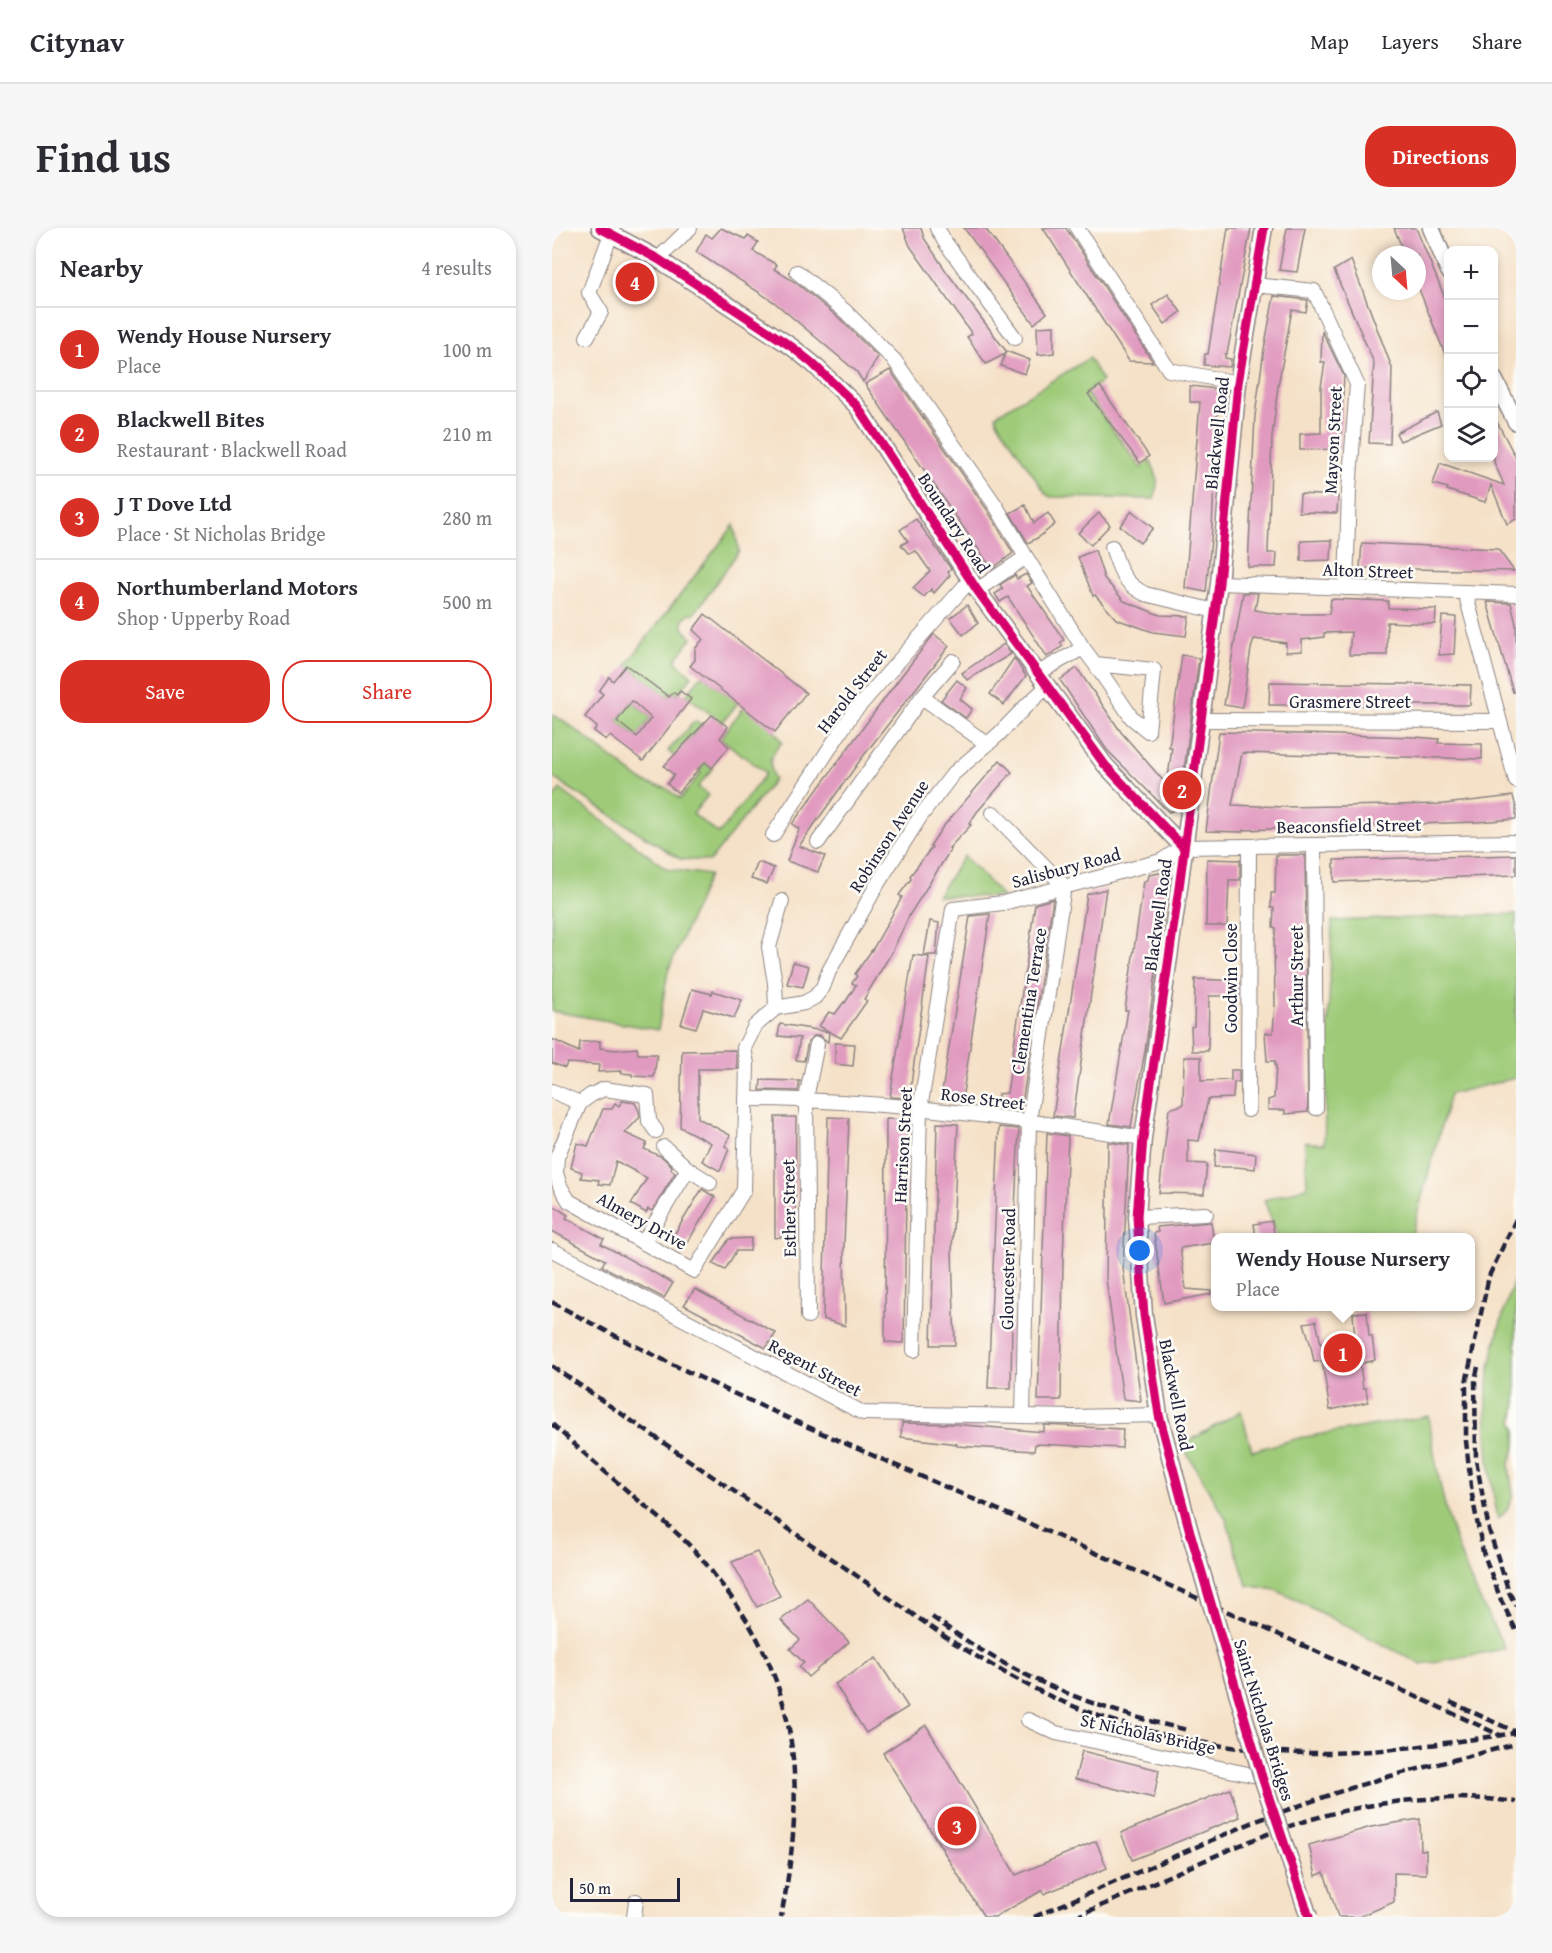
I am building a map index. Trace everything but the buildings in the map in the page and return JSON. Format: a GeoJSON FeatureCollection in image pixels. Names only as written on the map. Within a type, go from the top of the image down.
{"type":"FeatureCollection","features":[{"type":"Feature","properties":{"kind":"street"},"geometry":{"type":"LineString","coordinates":[[658,259],[690,228]]}},
{"type":"Feature","properties":{"kind":"street"},"geometry":{"type":"LineString","coordinates":[[937,228],[1015,338]]}},
{"type":"Feature","properties":{"kind":"street"},"geometry":{"type":"LineString","coordinates":[[1077,228],[1169,370],[1238,383]]}},
{"type":"Feature","properties":{"kind":"street","name":"Blackwell Road"},"geometry":{"type":"LineString","coordinates":[[1190,1532],[1159,1415],[1144,1315],[1137,1217],[1143,1138],[1219,583],[1238,383],[1264,228]]}},
{"type":"Feature","properties":{"kind":"street"},"geometry":{"type":"LineString","coordinates":[[1431,228],[1444,259]]}},
{"type":"Feature","properties":{"kind":"street"},"geometry":{"type":"LineString","coordinates":[[587,337],[601,312],[589,293],[605,231]]}},
{"type":"Feature","properties":{"kind":"street","name":"Boundary Road"},"geometry":{"type":"LineString","coordinates":[[605,231],[658,259],[792,347],[857,406],[974,584],[1105,765],[1184,847]]}},
{"type":"Feature","properties":{"kind":"street"},"geometry":{"type":"LineString","coordinates":[[796,272],[845,311],[895,361],[996,506],[1083,648],[1132,718],[1148,731],[1154,670],[1095,664]]}},
{"type":"Feature","properties":{"kind":"street","name":"Mayson Street"},"geometry":{"type":"LineString","coordinates":[[1254,285],[1314,291],[1357,384],[1349,491],[1346,588]]}},
{"type":"Feature","properties":{"kind":"street"},"geometry":{"type":"LineString","coordinates":[[1498,387],[1516,422]]}},
{"type":"Feature","properties":{"kind":"street"},"geometry":{"type":"LineString","coordinates":[[1113,547],[1125,581],[1136,589],[1145,594],[1215,611]]}},
{"type":"Feature","properties":{"kind":"street","name":"Harold Street"},"geometry":{"type":"LineString","coordinates":[[773,835],[852,714],[974,584],[1026,558]]}},
{"type":"Feature","properties":{"kind":"street","name":"Alton Street"},"geometry":{"type":"LineString","coordinates":[[1219,583],[1516,594]]}},
{"type":"Feature","properties":{"kind":"street"},"geometry":{"type":"LineString","coordinates":[[1465,592],[1516,781]]}},
{"type":"Feature","properties":{"kind":"street","name":"Robinson Avenue"},"geometry":{"type":"LineString","coordinates":[[776,1008],[804,1003],[815,997],[823,987],[829,971],[878,882],[920,817],[953,774],[987,744],[1043,679],[1083,648]]}},
{"type":"Feature","properties":{"kind":"street"},"geometry":{"type":"LineString","coordinates":[[818,842],[922,697],[953,660]]}},
{"type":"Feature","properties":{"kind":"street"},"geometry":{"type":"LineString","coordinates":[[922,697],[987,744]]}},
{"type":"Feature","properties":{"kind":"street","name":"Grasmere Street"},"geometry":{"type":"LineString","coordinates":[[1201,720],[1499,721]]}},
{"type":"Feature","properties":{"kind":"street"},"geometry":{"type":"LineString","coordinates":[[993,813],[1064,886]]}},
{"type":"Feature","properties":{"kind":"street","name":"Beaconsfield Street"},"geometry":{"type":"LineString","coordinates":[[1184,847],[1516,842]]}},
{"type":"Feature","properties":{"kind":"street","name":"Arthur Street"},"geometry":{"type":"LineString","coordinates":[[1314,845],[1316,1108]]}},
{"type":"Feature","properties":{"kind":"street","name":"Goodwin Close"},"geometry":{"type":"LineString","coordinates":[[1248,1110],[1249,846]]}},
{"type":"Feature","properties":{"kind":"street","name":"Salisbury Road"},"geometry":{"type":"LineString","coordinates":[[953,909],[1003,903],[1161,861],[1184,847]]}},
{"type":"Feature","properties":{"kind":"street","name":"Clementina Terrace"},"geometry":{"type":"LineString","coordinates":[[1029,1122],[1064,886]]}},
{"type":"Feature","properties":{"kind":"street"},"geometry":{"type":"LineString","coordinates":[[776,1008],[775,983],[769,946],[782,901]]}},
{"type":"Feature","properties":{"kind":"street","name":"Harrison Street"},"geometry":{"type":"LineString","coordinates":[[914,1350],[920,1109],[953,909]]}},
{"type":"Feature","properties":{"kind":"street","name":"Almery Drive"},"geometry":{"type":"LineString","coordinates":[[580,1103],[557,1157],[556,1173],[560,1186],[569,1201],[694,1271],[744,1190],[747,1064],[744,1048],[755,1026],[776,1008]]}},
{"type":"Feature","properties":{"kind":"street","name":"Esther Street"},"geometry":{"type":"LineString","coordinates":[[808,1316],[806,1099],[817,1044]]}},
{"type":"Feature","properties":{"kind":"street"},"geometry":{"type":"LineString","coordinates":[[552,1091],[580,1103],[604,1089],[648,1095],[650,1121],[656,1131]]}},
{"type":"Feature","properties":{"kind":"street","name":"Rose Street"},"geometry":{"type":"LineString","coordinates":[[746,1099],[806,1099],[920,1109],[1143,1138]]}},
{"type":"Feature","properties":{"kind":"street","name":"Gloucester Road"},"geometry":{"type":"LineString","coordinates":[[1023,1416],[1029,1122]]}},
{"type":"Feature","properties":{"kind":"street"},"geometry":{"type":"LineString","coordinates":[[664,1147],[688,1169],[710,1183]]}},
{"type":"Feature","properties":{"kind":"street"},"geometry":{"type":"LineString","coordinates":[[643,1243],[688,1169]]}},
{"type":"Feature","properties":{"kind":"street"},"geometry":{"type":"LineString","coordinates":[[1137,1217],[1206,1214]]}},
{"type":"Feature","properties":{"kind":"street","name":"Regent Street"},"geometry":{"type":"LineString","coordinates":[[552,1250],[862,1413],[1023,1416],[1159,1415]]}},
{"type":"Feature","properties":{"kind":"street","name":"Saint Nicholas Bridges"},"geometry":{"type":"LineString","coordinates":[[1190,1532],[1262,1777],[1309,1917]]}},
{"type":"Feature","properties":{"kind":"street","name":"St Nicholas Bridge"},"geometry":{"type":"LineString","coordinates":[[1028,1719],[1056,1733],[1262,1777]]}},
{"type":"Feature","properties":{"kind":"street"},"geometry":{"type":"LineString","coordinates":[[634,1917],[636,1901]]}},
{"type":"Feature","properties":{"kind":"green space"},"geometry":{"type":"Polygon","coordinates":[[[1089,358],[1102,381],[1086,393],[1141,468],[1150,461],[1157,480],[1154,499],[1050,497],[997,421],[996,415],[1089,358]]]}},
{"type":"Feature","properties":{"kind":"green space"},"geometry":{"type":"Polygon","coordinates":[[[734,525],[739,551],[697,610],[683,619],[683,628],[692,638],[675,661],[692,676],[677,695],[673,692],[669,697],[626,665],[734,525]]]}},
{"type":"Feature","properties":{"kind":"green space"},"geometry":{"type":"Polygon","coordinates":[[[702,675],[738,703],[722,723],[686,695],[702,675]]]}},
{"type":"Feature","properties":{"kind":"green space"},"geometry":{"type":"Polygon","coordinates":[[[632,701],[651,718],[637,737],[617,721],[632,701]]]}},
{"type":"Feature","properties":{"kind":"green space"},"geometry":{"type":"Polygon","coordinates":[[[744,707],[775,731],[782,742],[771,760],[774,780],[710,861],[680,859],[552,777],[552,715],[564,721],[641,780],[666,788],[680,799],[701,773],[698,770],[701,767],[690,756],[684,764],[668,751],[695,721],[702,725],[683,746],[713,768],[698,787],[708,795],[693,814],[719,834],[766,773],[720,738],[744,707]]]}},
{"type":"Feature","properties":{"kind":"green space"},"geometry":{"type":"Polygon","coordinates":[[[560,789],[667,869],[709,875],[668,971],[658,1030],[552,1011],[552,800],[560,789]]]}},
{"type":"Feature","properties":{"kind":"green space"},"geometry":{"type":"Polygon","coordinates":[[[964,856],[1003,897],[937,896],[964,856]]]}},
{"type":"Feature","properties":{"kind":"green space"},"geometry":{"type":"Polygon","coordinates":[[[1516,914],[1516,1078],[1450,1094],[1412,1233],[1276,1233],[1264,1200],[1307,1187],[1305,1142],[1324,1144],[1332,921],[1516,914]]]}},
{"type":"Feature","properties":{"kind":"green space"},"geometry":{"type":"Polygon","coordinates":[[[1516,1275],[1516,1402],[1513,1422],[1516,1428],[1516,1445],[1509,1466],[1513,1495],[1507,1510],[1498,1519],[1488,1450],[1488,1382],[1495,1341],[1516,1275]]]}},
{"type":"Feature","properties":{"kind":"green space"},"geometry":{"type":"Polygon","coordinates":[[[1241,1411],[1252,1451],[1299,1438],[1429,1416],[1438,1475],[1453,1533],[1471,1581],[1505,1649],[1421,1664],[1276,1590],[1247,1585],[1226,1519],[1182,1445],[1241,1411]]]}},
{"type":"Feature","properties":{"kind":"railway"},"geometry":{"type":"LineString","coordinates":[[1516,1219],[1489,1276],[1466,1383],[1466,1441],[1472,1495],[1483,1552],[1501,1600],[1516,1630]]}},
{"type":"Feature","properties":{"kind":"railway"},"geometry":{"type":"LineString","coordinates":[[552,1302],[715,1385],[1502,1736]]}},
{"type":"Feature","properties":{"kind":"railway"},"geometry":{"type":"LineString","coordinates":[[552,1366],[953,1642],[1027,1685],[1097,1715],[1148,1731],[1202,1743],[1281,1752],[1369,1751],[1516,1733]]}},
{"type":"Feature","properties":{"kind":"railway"},"geometry":{"type":"LineString","coordinates":[[1478,1367],[1475,1380],[1476,1460],[1489,1530],[1509,1592],[1516,1606]]}},
{"type":"Feature","properties":{"kind":"railway"},"geometry":{"type":"LineString","coordinates":[[552,1424],[696,1552],[746,1619],[767,1659],[782,1699],[791,1740],[794,1782],[794,1826],[781,1917]]}},
{"type":"Feature","properties":{"kind":"railway"},"geometry":{"type":"LineString","coordinates":[[932,1617],[986,1653],[1058,1690],[1109,1709],[1188,1730]]}},
{"type":"Feature","properties":{"kind":"railway"},"geometry":{"type":"LineString","coordinates":[[1450,1702],[1516,1732]]}},
{"type":"Feature","properties":{"kind":"railway"},"geometry":{"type":"LineString","coordinates":[[1034,1917],[1256,1821],[1383,1778],[1516,1744]]}},
{"type":"Feature","properties":{"kind":"railway"},"geometry":{"type":"LineString","coordinates":[[1075,1917],[1256,1839],[1298,1823],[1337,1812],[1387,1803],[1439,1798],[1516,1802]]}},
{"type":"Feature","properties":{"kind":"cycle path"},"geometry":{"type":"LineString","coordinates":[[600,228],[658,259],[792,347],[857,406],[977,590],[1105,765],[1183,847]]}},
{"type":"Feature","properties":{"kind":"cycle path"},"geometry":{"type":"LineString","coordinates":[[1264,228],[1238,383],[1219,583],[1143,1138],[1137,1217],[1144,1315],[1159,1415],[1190,1532],[1262,1777],[1309,1917]]}},
{"type":"Feature","properties":{"kind":"place","name":"Northumberland Motors"},"geometry":{"type":"Point","coordinates":[635,282]}},
{"type":"Feature","properties":{"kind":"place","name":"Blackwell Bites"},"geometry":{"type":"Point","coordinates":[1182,790]}},
{"type":"Feature","properties":{"kind":"place","name":"Wendy House Nursery"},"geometry":{"type":"Point","coordinates":[1343,1353]}},
{"type":"Feature","properties":{"kind":"place","name":"J T Dove Ltd"},"geometry":{"type":"Point","coordinates":[957,1826]}}]}
